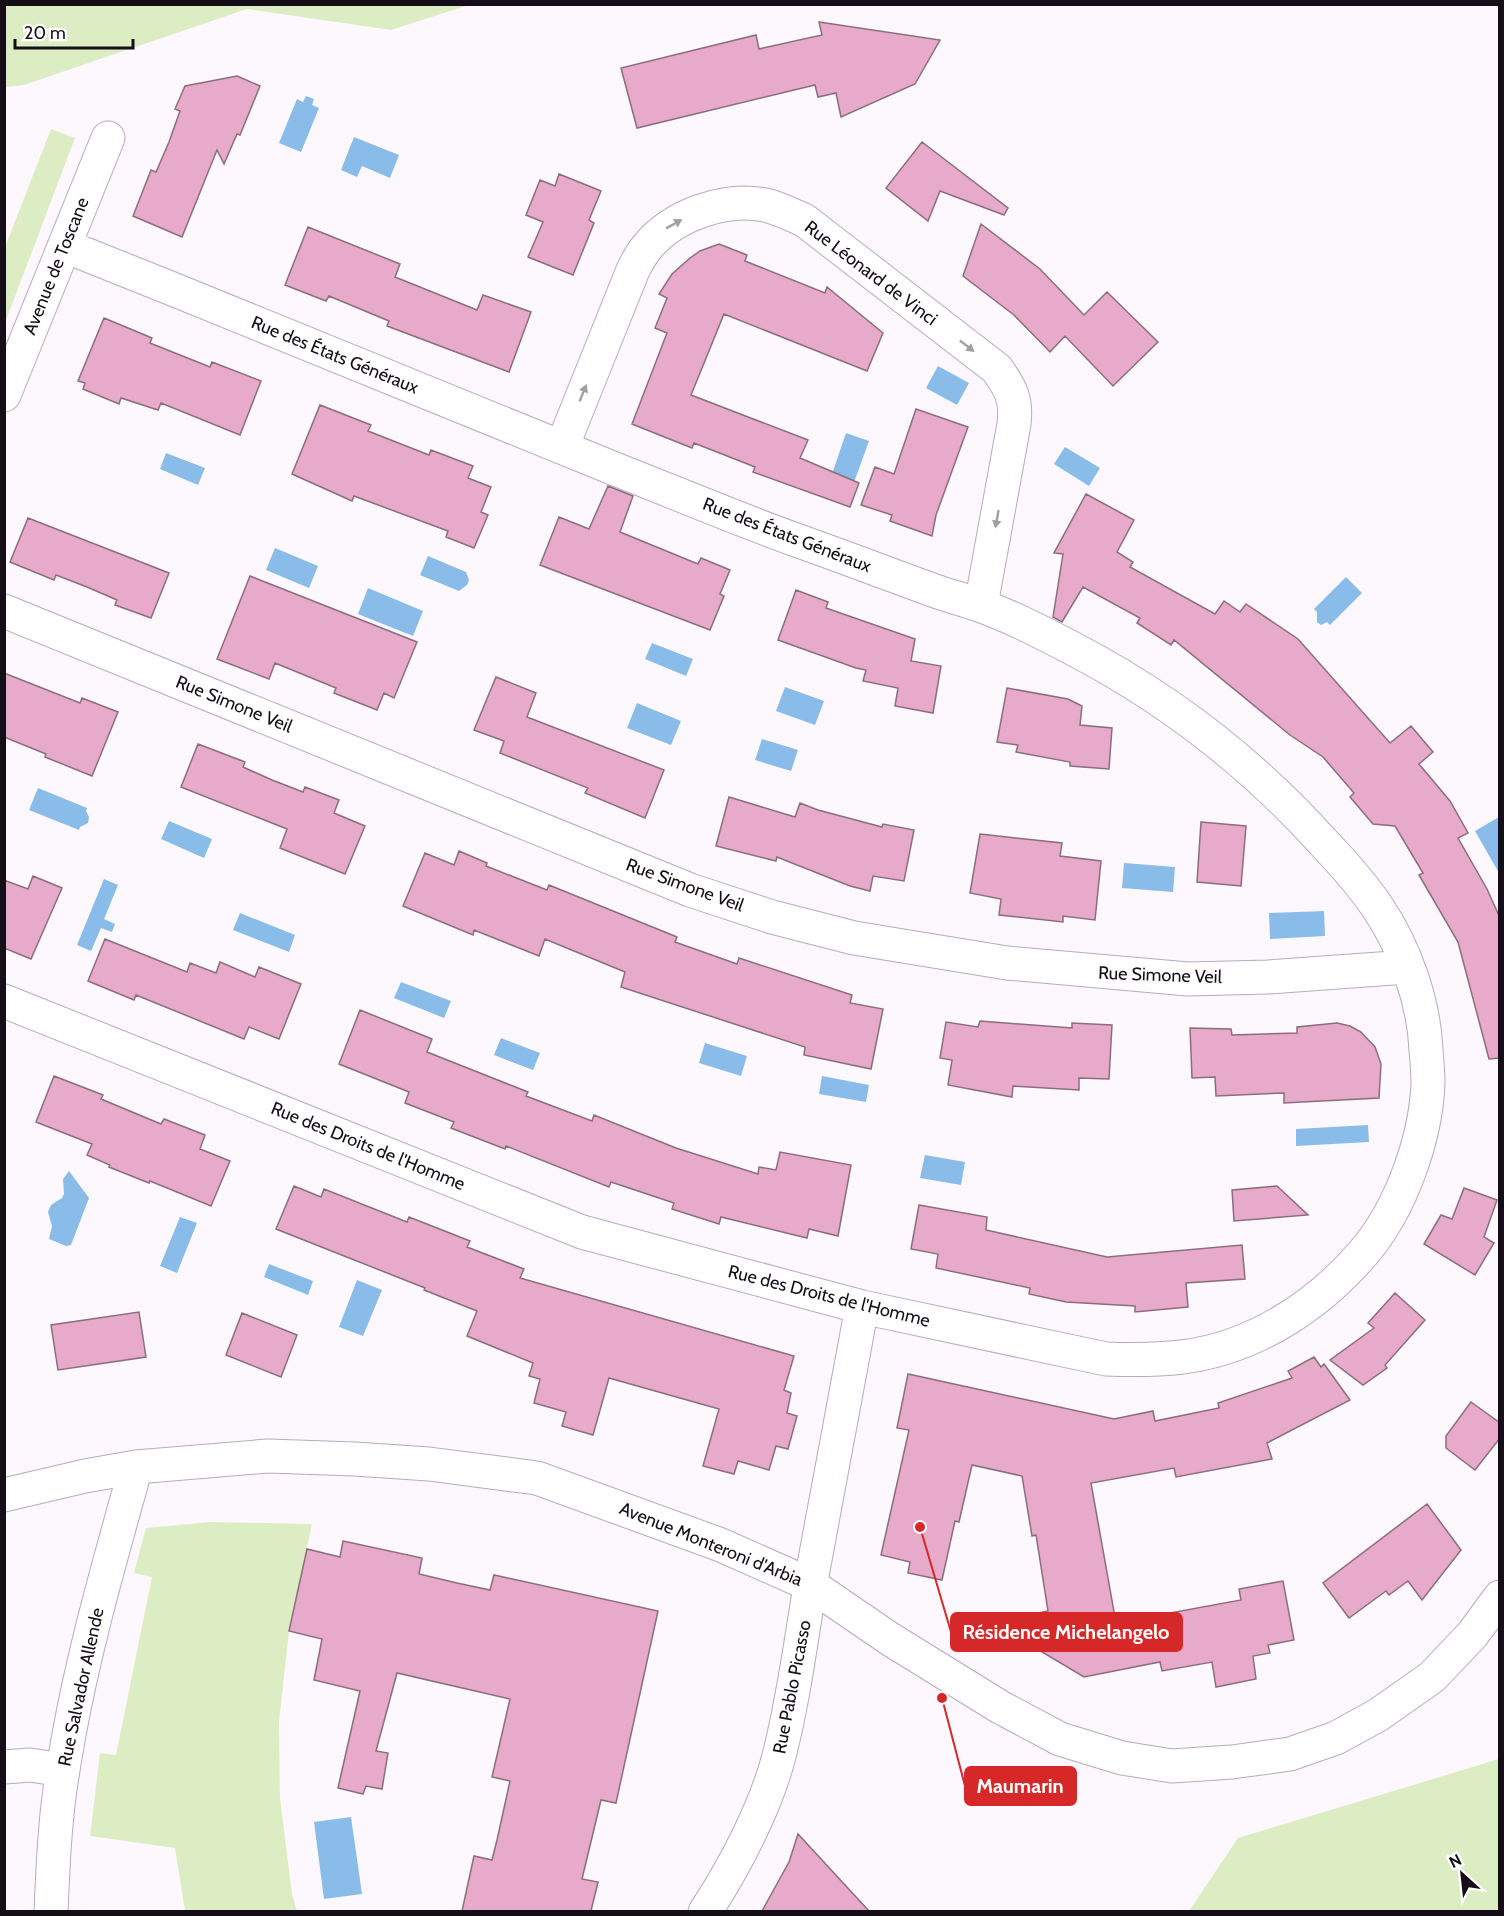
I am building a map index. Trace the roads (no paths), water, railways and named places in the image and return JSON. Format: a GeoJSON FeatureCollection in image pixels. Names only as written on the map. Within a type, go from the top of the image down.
{"type":"FeatureCollection","features":[{"type":"Feature","properties":{"kind":"street","name":"Avenue de Toscane"},"geometry":{"type":"LineString","coordinates":[[4,394],[108,138]]}},
{"type":"Feature","properties":{"kind":"street","name":"Rue Léonard de Vinci"},"geometry":{"type":"LineString","coordinates":[[561,447],[633,270],[647,247],[665,230],[686,218],[714,207],[740,204],[764,205],[784,211],[804,220],[997,369],[1013,395],[1016,409],[1014,424],[981,605]]}},
{"type":"Feature","properties":{"kind":"street","name":"Rue des États Généraux"},"geometry":{"type":"LineString","coordinates":[[64,246],[765,529],[941,593],[981,605],[1101,663],[1160,699],[1213,739],[1310,826],[1380,910],[1407,967]]}},
{"type":"Feature","properties":{"kind":"street","name":"Rue Simone Veil"},"geometry":{"type":"LineString","coordinates":[[4,611],[690,890],[772,917],[854,938],[1006,963],[1188,979],[1268,977],[1407,967]]}},
{"type":"Feature","properties":{"kind":"street","name":"Rue des Droits de l'Homme"},"geometry":{"type":"LineString","coordinates":[[4,1001],[582,1232],[862,1307],[1106,1359],[1145,1360],[1185,1357],[1226,1348],[1261,1333],[1296,1314],[1347,1271],[1377,1237],[1396,1203],[1412,1161],[1422,1125],[1428,1084],[1426,1041],[1420,1006],[1407,967]]}},
{"type":"Feature","properties":{"kind":"street","name":"Rue Pablo Picasso"},"geometry":{"type":"LineString","coordinates":[[705,1911],[724,1883],[756,1818],[779,1758],[792,1702],[862,1307]]}},
{"type":"Feature","properties":{"kind":"street","name":"Avenue Monteroni d'Arbia"},"geometry":{"type":"LineString","coordinates":[[4,1495],[136,1467],[279,1456],[429,1464],[537,1478],[721,1545],[811,1585],[890,1639],[1000,1707],[1060,1739],[1122,1758],[1172,1766],[1232,1762],[1290,1754],[1336,1738],[1378,1715],[1432,1677],[1472,1635],[1500,1597]]}},
{"type":"Feature","properties":{"kind":"street","name":"Rue Salvador Allende"},"geometry":{"type":"LineString","coordinates":[[51,1911],[52,1866],[63,1770],[95,1612],[136,1467]]}},
{"type":"Feature","properties":{"kind":"street"},"geometry":{"type":"LineString","coordinates":[[4,1767],[30,1765],[63,1770]]}},
{"type":"Feature","properties":{"kind":"water"},"geometry":{"type":"Polygon","coordinates":[[[306,96],[314,99],[312,105],[319,108],[301,152],[279,143],[297,99],[303,102],[306,96]]]}},
{"type":"Feature","properties":{"kind":"water"},"geometry":{"type":"Polygon","coordinates":[[[354,137],[399,155],[390,178],[362,166],[357,177],[341,170],[354,137]]]}},
{"type":"Feature","properties":{"kind":"water"},"geometry":{"type":"Polygon","coordinates":[[[938,366],[969,383],[957,405],[926,388],[938,366]]]}},
{"type":"Feature","properties":{"kind":"water"},"geometry":{"type":"Polygon","coordinates":[[[846,433],[869,441],[853,485],[831,477],[846,433]]]}},
{"type":"Feature","properties":{"kind":"water"},"geometry":{"type":"Polygon","coordinates":[[[1065,447],[1100,468],[1089,486],[1054,464],[1065,447]]]}},
{"type":"Feature","properties":{"kind":"water"},"geometry":{"type":"Polygon","coordinates":[[[166,453],[205,468],[198,485],[160,469],[166,453]]]}},
{"type":"Feature","properties":{"kind":"water"},"geometry":{"type":"Polygon","coordinates":[[[275,548],[318,566],[309,588],[266,570],[275,548]]]}},
{"type":"Feature","properties":{"kind":"water"},"geometry":{"type":"Polygon","coordinates":[[[428,556],[466,572],[469,580],[467,585],[459,591],[420,575],[428,556]]]}},
{"type":"Feature","properties":{"kind":"water"},"geometry":{"type":"Polygon","coordinates":[[[1346,577],[1362,593],[1330,625],[1327,622],[1321,625],[1317,622],[1317,612],[1314,609],[1346,577]]]}},
{"type":"Feature","properties":{"kind":"water"},"geometry":{"type":"Polygon","coordinates":[[[368,588],[423,611],[413,636],[358,614],[368,588]]]}},
{"type":"Feature","properties":{"kind":"water"},"geometry":{"type":"Polygon","coordinates":[[[652,643],[693,659],[686,676],[645,659],[652,643]]]}},
{"type":"Feature","properties":{"kind":"water"},"geometry":{"type":"Polygon","coordinates":[[[785,687],[824,701],[815,725],[776,711],[785,687]]]}},
{"type":"Feature","properties":{"kind":"water"},"geometry":{"type":"Polygon","coordinates":[[[637,703],[681,721],[671,745],[627,728],[637,703]]]}},
{"type":"Feature","properties":{"kind":"water"},"geometry":{"type":"Polygon","coordinates":[[[762,739],[798,750],[791,771],[755,760],[762,739]]]}},
{"type":"Feature","properties":{"kind":"water"},"geometry":{"type":"Polygon","coordinates":[[[38,788],[87,808],[88,823],[79,830],[29,810],[38,788]]]}},
{"type":"Feature","properties":{"kind":"water"},"geometry":{"type":"Polygon","coordinates":[[[1499,817],[1499,873],[1475,831],[1499,817]]]}},
{"type":"Feature","properties":{"kind":"water"},"geometry":{"type":"Polygon","coordinates":[[[169,821],[212,839],[204,858],[161,839],[169,821]]]}},
{"type":"Feature","properties":{"kind":"water"},"geometry":{"type":"Polygon","coordinates":[[[1124,863],[1175,867],[1173,892],[1122,888],[1124,863]]]}},
{"type":"Feature","properties":{"kind":"water"},"geometry":{"type":"Polygon","coordinates":[[[104,879],[118,885],[104,919],[115,924],[112,932],[101,928],[91,951],[77,945],[104,879]]]}},
{"type":"Feature","properties":{"kind":"water"},"geometry":{"type":"Polygon","coordinates":[[[1324,911],[1325,936],[1270,939],[1269,913],[1324,911]]]}},
{"type":"Feature","properties":{"kind":"water"},"geometry":{"type":"Polygon","coordinates":[[[240,913],[295,935],[289,952],[233,930],[240,913]]]}},
{"type":"Feature","properties":{"kind":"water"},"geometry":{"type":"Polygon","coordinates":[[[401,982],[451,1001],[444,1018],[394,998],[401,982]]]}},
{"type":"Feature","properties":{"kind":"water"},"geometry":{"type":"Polygon","coordinates":[[[501,1038],[540,1053],[533,1070],[494,1055],[501,1038]]]}},
{"type":"Feature","properties":{"kind":"water"},"geometry":{"type":"Polygon","coordinates":[[[705,1043],[747,1056],[741,1076],[699,1063],[705,1043]]]}},
{"type":"Feature","properties":{"kind":"water"},"geometry":{"type":"Polygon","coordinates":[[[822,1076],[869,1085],[866,1102],[819,1094],[822,1076]]]}},
{"type":"Feature","properties":{"kind":"water"},"geometry":{"type":"Polygon","coordinates":[[[1368,1125],[1369,1142],[1296,1146],[1296,1129],[1368,1125]]]}},
{"type":"Feature","properties":{"kind":"water"},"geometry":{"type":"Polygon","coordinates":[[[925,1155],[965,1162],[961,1185],[920,1178],[925,1155]]]}},
{"type":"Feature","properties":{"kind":"water"},"geometry":{"type":"Polygon","coordinates":[[[69,1171],[89,1198],[71,1245],[66,1246],[49,1239],[52,1226],[48,1212],[51,1205],[62,1198],[63,1179],[69,1171]]]}},
{"type":"Feature","properties":{"kind":"water"},"geometry":{"type":"Polygon","coordinates":[[[180,1217],[197,1223],[177,1273],[160,1266],[180,1217]]]}},
{"type":"Feature","properties":{"kind":"water"},"geometry":{"type":"Polygon","coordinates":[[[269,1264],[313,1281],[308,1295],[264,1277],[269,1264]]]}},
{"type":"Feature","properties":{"kind":"water"},"geometry":{"type":"Polygon","coordinates":[[[357,1280],[382,1290],[363,1336],[339,1327],[357,1280]]]}},
{"type":"Feature","properties":{"kind":"water"},"geometry":{"type":"Polygon","coordinates":[[[351,1817],[362,1894],[324,1899],[314,1822],[351,1817]]]}},
{"type":"Feature","properties":{"kind":"place","name":"Résidence Michelangelo"},"geometry":{"type":"Point","coordinates":[920,1527]}},
{"type":"Feature","properties":{"kind":"place","name":"Maumarin"},"geometry":{"type":"Point","coordinates":[942,1698]}}]}
